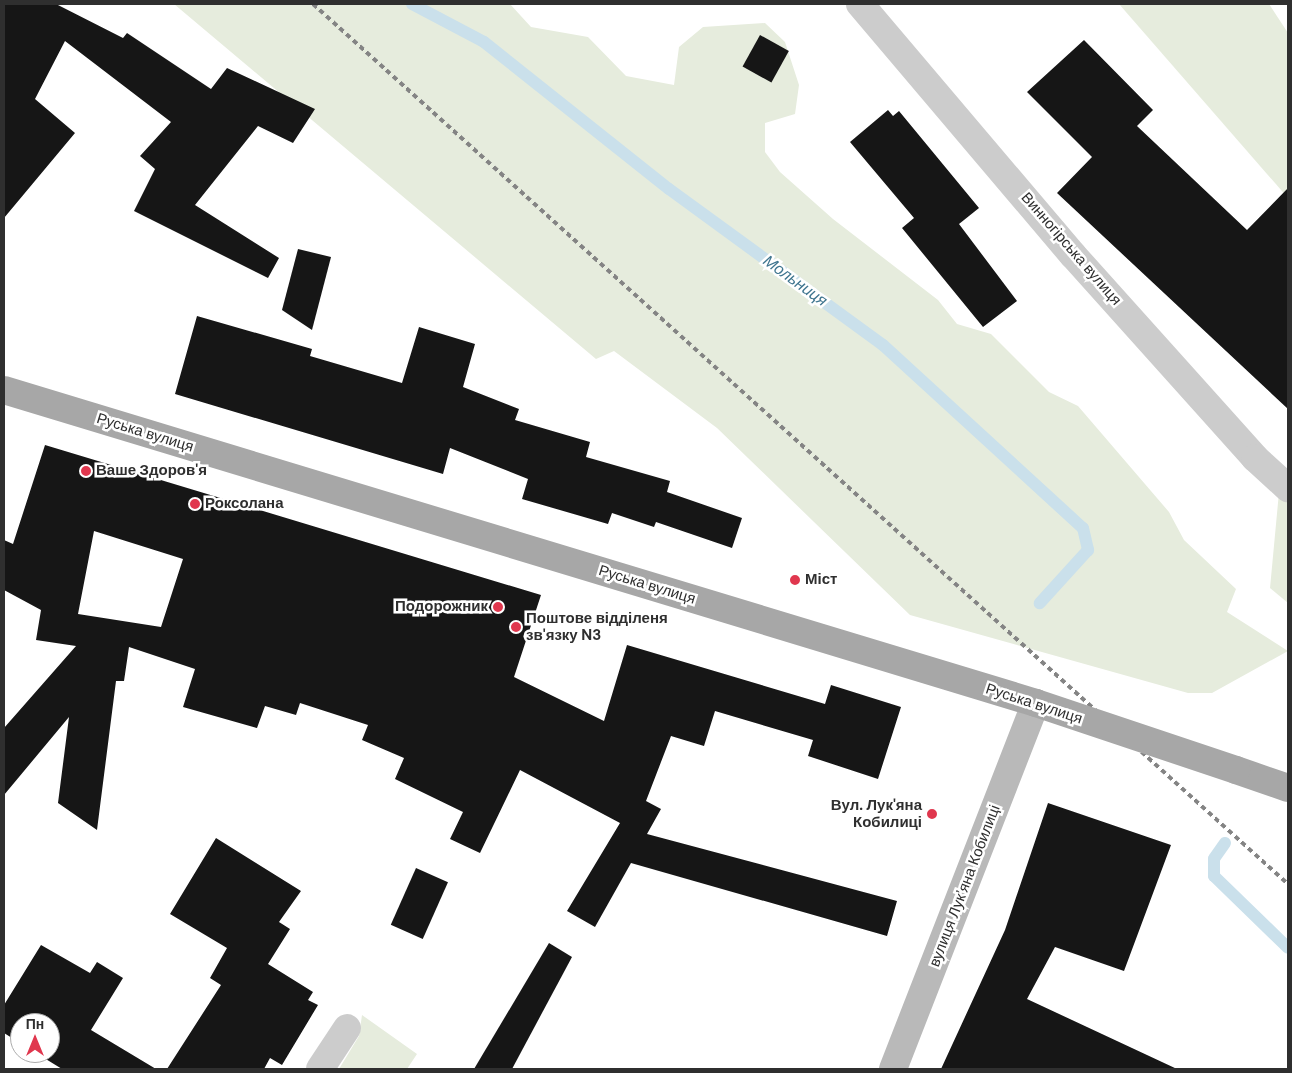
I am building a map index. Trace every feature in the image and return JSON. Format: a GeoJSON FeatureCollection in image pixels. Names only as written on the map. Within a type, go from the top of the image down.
{"type":"FeatureCollection","features":[{"type":"Feature","properties":{"kind":"main road","name":"Руська вулиця"},"geometry":{"type":"LineString","coordinates":[[4,390],[1036,703],[1288,788]]}},
{"type":"Feature","properties":{"kind":"street","name":"Винногірська вулиця"},"geometry":{"type":"LineString","coordinates":[[860,4],[1073,255],[1255,458],[1288,488]]}},
{"type":"Feature","properties":{"kind":"street","name":"вулиця Лукʼяна Кобилиці"},"geometry":{"type":"LineString","coordinates":[[893,1069],[1036,703]]}},
{"type":"Feature","properties":{"kind":"street"},"geometry":{"type":"LineString","coordinates":[[320,1069],[346,1028]]}},
{"type":"Feature","properties":{"kind":"green space"},"geometry":{"type":"Polygon","coordinates":[[[174,4],[510,4],[531,27],[588,37],[626,76],[674,85],[679,47],[703,27],[765,23],[785,42],[799,85],[795,114],[765,123],[765,152],[780,172],[833,219],[938,300],[957,324],[991,334],[1049,392],[1078,406],[1169,512],[1184,540],[1236,589],[1227,612],[1288,651],[1212,693],[1188,693],[910,615],[717,428],[614,351],[596,359],[174,4]]]}},
{"type":"Feature","properties":{"kind":"green space"},"geometry":{"type":"Polygon","coordinates":[[[1119,4],[1269,4],[1288,33],[1288,198],[1119,4]]]}},
{"type":"Feature","properties":{"kind":"green space"},"geometry":{"type":"Polygon","coordinates":[[[1288,486],[1288,603],[1270,588],[1279,492],[1288,486]]]}},
{"type":"Feature","properties":{"kind":"green space"},"geometry":{"type":"Polygon","coordinates":[[[362,1015],[417,1054],[407,1069],[339,1069],[359,1036],[362,1015]]]}},
{"type":"Feature","properties":{"kind":"building"},"geometry":{"type":"Polygon","coordinates":[[[4,4],[56,4],[123,38],[127,33],[211,89],[227,68],[315,109],[293,143],[258,126],[195,205],[279,258],[268,278],[134,211],[155,169],[140,156],[171,122],[65,41],[35,99],[75,133],[4,218],[4,4]]]}},
{"type":"Feature","properties":{"kind":"building"},"geometry":{"type":"Polygon","coordinates":[[[760,35],[789,51],[771,82],[743,66],[760,35]]]}},
{"type":"Feature","properties":{"kind":"building"},"geometry":{"type":"Polygon","coordinates":[[[1084,40],[1153,110],[1137,126],[1247,230],[1288,188],[1288,409],[1057,193],[1092,157],[1027,92],[1084,40]]]}},
{"type":"Feature","properties":{"kind":"building"},"geometry":{"type":"Polygon","coordinates":[[[888,110],[893,116],[899,111],[979,208],[959,224],[1017,301],[983,327],[902,228],[914,218],[850,142],[888,110]]]}},
{"type":"Feature","properties":{"kind":"building"},"geometry":{"type":"Polygon","coordinates":[[[298,249],[331,257],[312,330],[282,310],[298,249]]]}},
{"type":"Feature","properties":{"kind":"building"},"geometry":{"type":"Polygon","coordinates":[[[197,316],[312,349],[310,356],[402,383],[419,327],[475,344],[463,387],[519,409],[515,420],[590,442],[586,457],[670,481],[667,492],[742,518],[732,548],[656,522],[654,527],[612,513],[608,524],[522,499],[528,479],[450,448],[443,474],[175,394],[197,316]]]}},
{"type":"Feature","properties":{"kind":"building"},"geometry":{"type":"Polygon","coordinates":[[[45,445],[541,595],[514,677],[604,721],[627,645],[825,704],[831,685],[901,707],[878,779],[808,756],[813,740],[715,711],[704,746],[671,736],[646,801],[661,809],[647,834],[897,901],[887,936],[631,863],[595,927],[567,911],[620,823],[520,770],[480,853],[450,839],[463,812],[395,779],[404,758],[362,740],[368,725],[300,703],[296,715],[265,706],[257,728],[183,707],[195,669],[129,647],[124,681],[116,681],[97,830],[58,803],[69,717],[4,795],[4,728],[76,646],[36,640],[41,610],[4,590],[4,540],[13,544],[45,445]],[[94,531],[78,614],[161,627],[183,559],[94,531]]]}},
{"type":"Feature","properties":{"kind":"building"},"geometry":{"type":"Polygon","coordinates":[[[1048,803],[1171,845],[1124,971],[1055,947],[1027,999],[1177,1069],[941,1069],[1005,930],[1048,803]]]}},
{"type":"Feature","properties":{"kind":"building"},"geometry":{"type":"Polygon","coordinates":[[[216,838],[301,891],[279,922],[290,929],[268,964],[313,992],[308,1000],[318,1005],[282,1065],[270,1058],[264,1069],[167,1069],[221,985],[210,978],[227,948],[170,914],[216,838]]]}},
{"type":"Feature","properties":{"kind":"building"},"geometry":{"type":"Polygon","coordinates":[[[416,868],[448,882],[423,939],[391,925],[416,868]]]}},
{"type":"Feature","properties":{"kind":"building"},"geometry":{"type":"Polygon","coordinates":[[[549,943],[572,957],[512,1069],[474,1069],[549,943]]]}},
{"type":"Feature","properties":{"kind":"building"},"geometry":{"type":"Polygon","coordinates":[[[41,945],[90,973],[97,962],[123,978],[91,1030],[156,1069],[62,1069],[52,1063],[60,1063],[60,1013],[10,1013],[10,1037],[4,1033],[4,1005],[41,945]]]}},
{"type":"Feature","properties":{"kind":"waterway","name":"Мольниця"},"geometry":{"type":"LineString","coordinates":[[412,4],[484,42],[669,189],[883,345],[1083,528],[1088,550],[1040,603]]}},
{"type":"Feature","properties":{"kind":"waterway","name":"Мольниця"},"geometry":{"type":"LineString","coordinates":[[1225,843],[1214,859],[1214,876],[1288,948]]}},
{"type":"Feature","properties":{"kind":"railway"},"geometry":{"type":"LineString","coordinates":[[313,4],[1288,884]]}},
{"type":"Feature","properties":{"kind":"place","name":"Ваше Здоров'я"},"geometry":{"type":"Point","coordinates":[86,471]}},
{"type":"Feature","properties":{"kind":"place","name":"Роксолана"},"geometry":{"type":"Point","coordinates":[195,504]}},
{"type":"Feature","properties":{"kind":"place","name":"Міст"},"geometry":{"type":"Point","coordinates":[795,580]}},
{"type":"Feature","properties":{"kind":"place","name":"Подорожник"},"geometry":{"type":"Point","coordinates":[498,607]}},
{"type":"Feature","properties":{"kind":"place","name":"Поштове відділеня зв'язку N3"},"geometry":{"type":"Point","coordinates":[516,627]}},
{"type":"Feature","properties":{"kind":"place","name":"Вул. Лук'яна Кобилиці"},"geometry":{"type":"Point","coordinates":[932,814]}}]}
